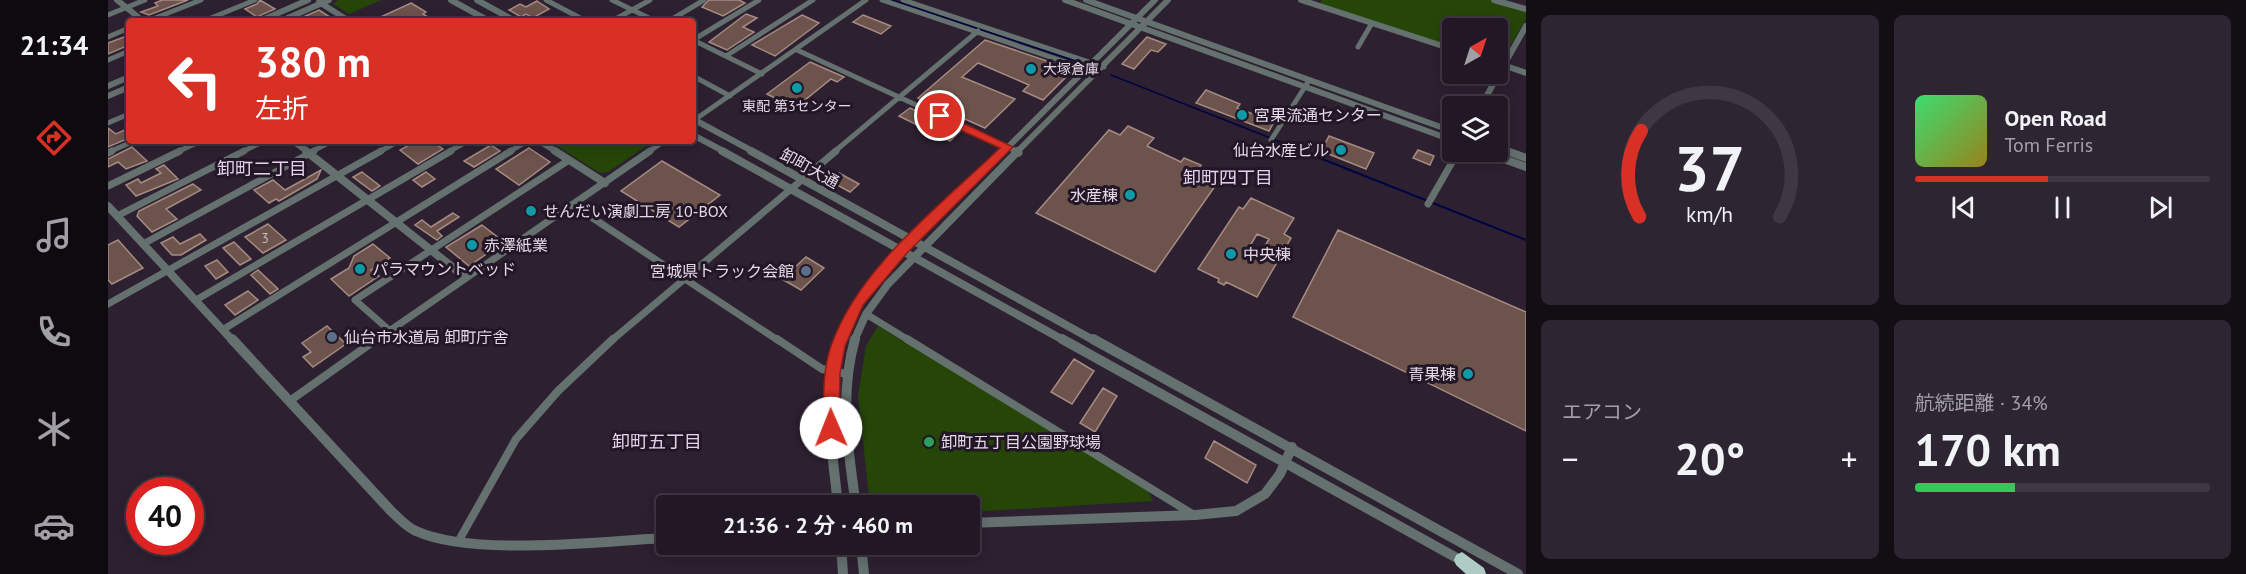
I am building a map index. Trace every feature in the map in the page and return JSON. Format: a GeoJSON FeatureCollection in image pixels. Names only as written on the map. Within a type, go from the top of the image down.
{"type":"FeatureCollection","features":[{"type":"Feature","properties":{"kind":"highway"},"geometry":{"type":"LineString","coordinates":[[1462,560],[1479,574]]}},
{"type":"Feature","properties":{"kind":"street"},"geometry":{"type":"LineString","coordinates":[[117,0],[139,18]]}},
{"type":"Feature","properties":{"kind":"street"},"geometry":{"type":"LineString","coordinates":[[108,15],[146,0]]}},
{"type":"Feature","properties":{"kind":"street"},"geometry":{"type":"LineString","coordinates":[[156,18],[201,0]]}},
{"type":"Feature","properties":{"kind":"street"},"geometry":{"type":"LineString","coordinates":[[211,18],[255,0]]}},
{"type":"Feature","properties":{"kind":"street"},"geometry":{"type":"LineString","coordinates":[[267,18],[308,0]]}},
{"type":"Feature","properties":{"kind":"street"},"geometry":{"type":"LineString","coordinates":[[287,18],[328,0]]}},
{"type":"Feature","properties":{"kind":"street"},"geometry":{"type":"LineString","coordinates":[[450,0],[483,18]]}},
{"type":"Feature","properties":{"kind":"street"},"geometry":{"type":"LineString","coordinates":[[477,0],[510,18]]}},
{"type":"Feature","properties":{"kind":"street"},"geometry":{"type":"LineString","coordinates":[[546,0],[580,18]]}},
{"type":"Feature","properties":{"kind":"street"},"geometry":{"type":"LineString","coordinates":[[612,0],[649,18]]}},
{"type":"Feature","properties":{"kind":"street"},"geometry":{"type":"LineString","coordinates":[[618,18],[650,0]]}},
{"type":"Feature","properties":{"kind":"street"},"geometry":{"type":"LineString","coordinates":[[674,18],[704,0]]}},
{"type":"Feature","properties":{"kind":"street"},"geometry":{"type":"LineString","coordinates":[[696,38],[759,0]]}},
{"type":"Feature","properties":{"kind":"street"},"geometry":{"type":"LineString","coordinates":[[726,56],[813,0]]}},
{"type":"Feature","properties":{"kind":"street"},"geometry":{"type":"LineString","coordinates":[[696,119],[867,0]]}},
{"type":"Feature","properties":{"kind":"street"},"geometry":{"type":"LineString","coordinates":[[882,0],[1087,69],[1101,70]]}},
{"type":"Feature","properties":{"kind":"street"},"geometry":{"type":"LineString","coordinates":[[903,0],[1093,63],[1101,70]]}},
{"type":"Feature","properties":{"kind":"street"},"geometry":{"type":"LineString","coordinates":[[1065,0],[1135,21]]}},
{"type":"Feature","properties":{"kind":"street"},"geometry":{"type":"LineString","coordinates":[[1086,0],[1144,25],[1305,87],[1442,136]]}},
{"type":"Feature","properties":{"kind":"street"},"geometry":{"type":"LineString","coordinates":[[837,495],[831,428],[832,373],[838,346],[858,302],[903,250],[1155,0]]}},
{"type":"Feature","properties":{"kind":"street"},"geometry":{"type":"LineString","coordinates":[[855,495],[845,425],[847,374],[851,350],[866,314],[880,294],[914,256],[1019,153],[1168,0]]}},
{"type":"Feature","properties":{"kind":"street"},"geometry":{"type":"LineString","coordinates":[[1301,0],[1314,2],[1442,46]]}},
{"type":"Feature","properties":{"kind":"street"},"geometry":{"type":"LineString","coordinates":[[1494,0],[1526,9]]}},
{"type":"Feature","properties":{"kind":"street"},"geometry":{"type":"LineString","coordinates":[[319,2],[344,18]]}},
{"type":"Feature","properties":{"kind":"street"},"geometry":{"type":"LineString","coordinates":[[1358,47],[1372,23]]}},
{"type":"Feature","properties":{"kind":"street"},"geometry":{"type":"LineString","coordinates":[[1144,25],[1310,80],[1442,127]]}},
{"type":"Feature","properties":{"kind":"street"},"geometry":{"type":"LineString","coordinates":[[1508,53],[1526,26]]}},
{"type":"Feature","properties":{"kind":"street"},"geometry":{"type":"LineString","coordinates":[[108,37],[126,29]]}},
{"type":"Feature","properties":{"kind":"street"},"geometry":{"type":"LineString","coordinates":[[458,542],[516,439],[558,391],[605,346],[978,31]]}},
{"type":"Feature","properties":{"kind":"street"},"geometry":{"type":"LineString","coordinates":[[696,41],[762,74]]}},
{"type":"Feature","properties":{"kind":"street"},"geometry":{"type":"LineString","coordinates":[[797,50],[1019,153]]}},
{"type":"Feature","properties":{"kind":"street"},"geometry":{"type":"LineString","coordinates":[[108,60],[126,52]]}},
{"type":"Feature","properties":{"kind":"street"},"geometry":{"type":"LineString","coordinates":[[1508,66],[1526,72]]}},
{"type":"Feature","properties":{"kind":"street"},"geometry":{"type":"LineString","coordinates":[[108,86],[126,78]]}},
{"type":"Feature","properties":{"kind":"street"},"geometry":{"type":"LineString","coordinates":[[696,78],[730,96]]}},
{"type":"Feature","properties":{"kind":"street"},"geometry":{"type":"LineString","coordinates":[[1273,139],[1310,80]]}},
{"type":"Feature","properties":{"kind":"street"},"geometry":{"type":"LineString","coordinates":[[108,96],[126,88]]}},
{"type":"Feature","properties":{"kind":"street"},"geometry":{"type":"LineString","coordinates":[[108,123],[126,115]]}},
{"type":"Feature","properties":{"kind":"street","name":"卸町大通"},"geometry":{"type":"LineString","coordinates":[[696,121],[1292,447],[1518,574]]}},
{"type":"Feature","properties":{"kind":"street"},"geometry":{"type":"LineString","coordinates":[[696,137],[1486,574]]}},
{"type":"Feature","properties":{"kind":"street"},"geometry":{"type":"LineString","coordinates":[[108,153],[128,144]]}},
{"type":"Feature","properties":{"kind":"street"},"geometry":{"type":"LineString","coordinates":[[108,186],[195,144]]}},
{"type":"Feature","properties":{"kind":"street"},"geometry":{"type":"LineString","coordinates":[[117,216],[258,144]]}},
{"type":"Feature","properties":{"kind":"street"},"geometry":{"type":"LineString","coordinates":[[297,144],[465,277]]}},
{"type":"Feature","properties":{"kind":"street"},"geometry":{"type":"LineString","coordinates":[[143,244],[326,144]]}},
{"type":"Feature","properties":{"kind":"street"},"geometry":{"type":"LineString","coordinates":[[108,304],[394,144]]}},
{"type":"Feature","properties":{"kind":"street"},"geometry":{"type":"LineString","coordinates":[[196,300],[463,144]]}},
{"type":"Feature","properties":{"kind":"street"},"geometry":{"type":"LineString","coordinates":[[224,329],[522,144]]}},
{"type":"Feature","properties":{"kind":"street"},"geometry":{"type":"LineString","coordinates":[[544,144],[605,183]]}},
{"type":"Feature","properties":{"kind":"street"},"geometry":{"type":"LineString","coordinates":[[291,400],[465,277],[661,144]]}},
{"type":"Feature","properties":{"kind":"street"},"geometry":{"type":"LineString","coordinates":[[1508,151],[1526,158]]}},
{"type":"Feature","properties":{"kind":"street"},"geometry":{"type":"LineString","coordinates":[[389,330],[355,300],[569,160]]}},
{"type":"Feature","properties":{"kind":"street"},"geometry":{"type":"LineString","coordinates":[[1508,161],[1526,167]]}},
{"type":"Feature","properties":{"kind":"street"},"geometry":{"type":"LineString","coordinates":[[1429,202],[1452,162]]}},
{"type":"Feature","properties":{"kind":"street"},"geometry":{"type":"LineString","coordinates":[[573,205],[822,369],[832,373],[847,374]]}},
{"type":"Feature","properties":{"kind":"street"},"geometry":{"type":"LineString","coordinates":[[108,206],[404,522],[416,532],[458,542],[656,538]]}},
{"type":"Feature","properties":{"kind":"street"},"geometry":{"type":"LineString","coordinates":[[866,314],[1195,515]]}},
{"type":"Feature","properties":{"kind":"street"},"geometry":{"type":"LineString","coordinates":[[980,524],[1195,515],[1236,511],[1251,505],[1266,494],[1292,447]]}},
{"type":"Feature","properties":{"kind":"street"},"geometry":{"type":"LineString","coordinates":[[842,555],[843,574]]}},
{"type":"Feature","properties":{"kind":"street"},"geometry":{"type":"LineString","coordinates":[[862,555],[864,574]]}},
{"type":"Feature","properties":{"kind":"green space"},"geometry":{"type":"Polygon","coordinates":[[[338,0],[381,0],[349,14],[333,4],[338,0]]]}},
{"type":"Feature","properties":{"kind":"green space"},"geometry":{"type":"Polygon","coordinates":[[[1321,0],[1490,0],[1526,10],[1526,19],[1508,49],[1508,18],[1442,18],[1442,44],[1321,5],[1321,0]]]}},
{"type":"Feature","properties":{"kind":"green space"},"geometry":{"type":"Polygon","coordinates":[[[554,144],[650,144],[608,172],[600,173],[554,144]]]}},
{"type":"Feature","properties":{"kind":"green space"},"geometry":{"type":"Polygon","coordinates":[[[878,326],[1148,491],[1153,501],[980,511],[980,495],[869,495],[858,396],[866,346],[878,326]]]}},
{"type":"Feature","properties":{"kind":"building"},"geometry":{"type":"Polygon","coordinates":[[[162,0],[188,0],[149,15],[141,12],[158,6],[155,3],[162,0]]]}},
{"type":"Feature","properties":{"kind":"building"},"geometry":{"type":"Polygon","coordinates":[[[260,0],[275,9],[257,17],[245,9],[257,4],[260,0]]]}},
{"type":"Feature","properties":{"kind":"building"},"geometry":{"type":"Polygon","coordinates":[[[709,0],[739,0],[745,3],[723,16],[702,7],[709,0]]]}},
{"type":"Feature","properties":{"kind":"building"},"geometry":{"type":"Polygon","coordinates":[[[537,1],[549,9],[533,18],[526,14],[521,17],[509,10],[520,4],[526,7],[537,1]]]}},
{"type":"Feature","properties":{"kind":"building"},"geometry":{"type":"Polygon","coordinates":[[[411,3],[426,12],[423,14],[429,18],[378,18],[411,3]]]}},
{"type":"Feature","properties":{"kind":"building"},"geometry":{"type":"Polygon","coordinates":[[[319,10],[331,18],[301,18],[319,10]]]}},
{"type":"Feature","properties":{"kind":"building"},"geometry":{"type":"Polygon","coordinates":[[[746,14],[757,18],[743,27],[754,32],[727,50],[709,42],[746,14]]]}},
{"type":"Feature","properties":{"kind":"building"},"geometry":{"type":"Polygon","coordinates":[[[802,15],[819,23],[775,56],[752,45],[802,15]]]}},
{"type":"Feature","properties":{"kind":"building"},"geometry":{"type":"Polygon","coordinates":[[[863,15],[891,26],[881,34],[853,22],[863,15]]]}},
{"type":"Feature","properties":{"kind":"building"},"geometry":{"type":"Polygon","coordinates":[[[126,36],[126,46],[108,54],[108,43],[126,36]]]}},
{"type":"Feature","properties":{"kind":"building"},"geometry":{"type":"Polygon","coordinates":[[[1147,37],[1166,44],[1158,52],[1151,50],[1134,69],[1122,64],[1147,37]]]}},
{"type":"Feature","properties":{"kind":"building"},"geometry":{"type":"Polygon","coordinates":[[[985,40],[1072,71],[1043,100],[1023,91],[1029,85],[978,63],[962,77],[1015,99],[985,128],[918,98],[985,40]]]}},
{"type":"Feature","properties":{"kind":"building","name":"東配 第3センター"},"geometry":{"type":"Polygon","coordinates":[[[810,62],[844,77],[837,82],[831,79],[795,108],[767,94],[810,62]]]}},
{"type":"Feature","properties":{"kind":"building","name":"宮果流通センター"},"geometry":{"type":"Polygon","coordinates":[[[1206,90],[1240,104],[1237,108],[1274,122],[1269,131],[1196,103],[1206,90]]]}},
{"type":"Feature","properties":{"kind":"building"},"geometry":{"type":"Polygon","coordinates":[[[910,108],[960,131],[950,141],[899,116],[910,108]]]}},
{"type":"Feature","properties":{"kind":"building","name":"水産棟"},"geometry":{"type":"Polygon","coordinates":[[[1128,126],[1154,138],[1147,146],[1181,162],[1184,158],[1201,165],[1198,170],[1220,179],[1155,272],[1036,213],[1109,130],[1120,135],[1128,126]]]}},
{"type":"Feature","properties":{"kind":"building"},"geometry":{"type":"Polygon","coordinates":[[[108,128],[116,134],[126,129],[126,139],[108,147],[108,128]]]}},
{"type":"Feature","properties":{"kind":"building","name":"仙台水産ビル"},"geometry":{"type":"Polygon","coordinates":[[[1329,136],[1374,153],[1366,169],[1321,151],[1329,136]]]}},
{"type":"Feature","properties":{"kind":"building"},"geometry":{"type":"Polygon","coordinates":[[[411,144],[436,144],[443,149],[418,164],[400,150],[411,144]]]}},
{"type":"Feature","properties":{"kind":"building"},"geometry":{"type":"Polygon","coordinates":[[[491,145],[500,151],[474,167],[464,161],[491,145]]]}},
{"type":"Feature","properties":{"kind":"building"},"geometry":{"type":"Polygon","coordinates":[[[132,147],[147,161],[126,169],[118,162],[108,167],[108,159],[132,147]]]}},
{"type":"Feature","properties":{"kind":"building"},"geometry":{"type":"Polygon","coordinates":[[[529,148],[550,162],[519,185],[496,169],[529,148]]]}},
{"type":"Feature","properties":{"kind":"building"},"geometry":{"type":"Polygon","coordinates":[[[1418,150],[1434,156],[1430,165],[1413,158],[1418,150]]]}},
{"type":"Feature","properties":{"kind":"building"},"geometry":{"type":"Polygon","coordinates":[[[662,161],[720,195],[679,227],[621,191],[662,161]]]}},
{"type":"Feature","properties":{"kind":"building"},"geometry":{"type":"Polygon","coordinates":[[[164,165],[178,179],[136,196],[126,185],[138,179],[141,183],[161,173],[156,169],[164,165]]]}},
{"type":"Feature","properties":{"kind":"building"},"geometry":{"type":"Polygon","coordinates":[[[321,170],[317,179],[279,201],[276,199],[269,203],[254,190],[273,180],[285,190],[321,170]]]}},
{"type":"Feature","properties":{"kind":"building"},"geometry":{"type":"Polygon","coordinates":[[[362,172],[380,186],[372,191],[353,177],[362,172]]]}},
{"type":"Feature","properties":{"kind":"building"},"geometry":{"type":"Polygon","coordinates":[[[426,172],[435,179],[422,187],[413,180],[426,172]]]}},
{"type":"Feature","properties":{"kind":"building"},"geometry":{"type":"Polygon","coordinates":[[[839,173],[859,184],[850,192],[830,181],[839,173]]]}},
{"type":"Feature","properties":{"kind":"building"},"geometry":{"type":"Polygon","coordinates":[[[193,184],[201,190],[166,209],[177,219],[152,232],[137,216],[139,211],[193,184]]]}},
{"type":"Feature","properties":{"kind":"building","name":"中央棟"},"geometry":{"type":"Polygon","coordinates":[[[1251,198],[1294,218],[1284,234],[1291,238],[1257,297],[1226,282],[1224,285],[1218,282],[1219,279],[1198,269],[1239,207],[1243,209],[1251,198]],[[1257,234],[1247,251],[1259,256],[1269,239],[1257,234]]]}},
{"type":"Feature","properties":{"kind":"building"},"geometry":{"type":"Polygon","coordinates":[[[453,213],[459,217],[437,231],[442,236],[437,240],[415,225],[422,220],[431,227],[453,213]]]}},
{"type":"Feature","properties":{"kind":"building"},"geometry":{"type":"Polygon","coordinates":[[[268,224],[286,240],[263,253],[245,237],[268,224]]]}},
{"type":"Feature","properties":{"kind":"building","name":"赤澤紙業"},"geometry":{"type":"Polygon","coordinates":[[[482,225],[504,242],[469,266],[446,247],[482,225]]]}},
{"type":"Feature","properties":{"kind":"building","name":"青果棟"},"geometry":{"type":"Polygon","coordinates":[[[1338,230],[1526,312],[1526,431],[1293,317],[1338,230]]]}},
{"type":"Feature","properties":{"kind":"building"},"geometry":{"type":"Polygon","coordinates":[[[200,234],[206,240],[181,255],[172,255],[161,243],[173,237],[180,244],[200,234]]]}},
{"type":"Feature","properties":{"kind":"building"},"geometry":{"type":"Polygon","coordinates":[[[118,240],[143,268],[112,284],[108,280],[108,245],[118,240]]]}},
{"type":"Feature","properties":{"kind":"building"},"geometry":{"type":"Polygon","coordinates":[[[234,242],[251,259],[240,265],[223,248],[234,242]]]}},
{"type":"Feature","properties":{"kind":"building","name":"パラマウントベッド"},"geometry":{"type":"Polygon","coordinates":[[[373,244],[390,258],[371,270],[379,276],[349,296],[331,279],[349,268],[354,256],[373,244]]]}},
{"type":"Feature","properties":{"kind":"building","name":"宮城県トラック会館"},"geometry":{"type":"Polygon","coordinates":[[[806,257],[824,268],[801,290],[782,279],[806,257]]]}},
{"type":"Feature","properties":{"kind":"building"},"geometry":{"type":"Polygon","coordinates":[[[217,260],[228,272],[216,279],[205,266],[217,260]]]}},
{"type":"Feature","properties":{"kind":"building"},"geometry":{"type":"Polygon","coordinates":[[[258,270],[278,289],[270,294],[251,275],[258,270]]]}},
{"type":"Feature","properties":{"kind":"building"},"geometry":{"type":"Polygon","coordinates":[[[248,291],[258,300],[235,315],[225,305],[248,291]]]}},
{"type":"Feature","properties":{"kind":"building","name":"仙台市水道局 卸町庁舎"},"geometry":{"type":"Polygon","coordinates":[[[327,326],[346,344],[313,367],[303,357],[311,352],[302,343],[327,326]]]}},
{"type":"Feature","properties":{"kind":"building"},"geometry":{"type":"Polygon","coordinates":[[[1074,359],[1094,371],[1072,404],[1051,392],[1074,359]]]}},
{"type":"Feature","properties":{"kind":"building"},"geometry":{"type":"Polygon","coordinates":[[[1103,388],[1117,396],[1095,432],[1080,423],[1103,388]]]}},
{"type":"Feature","properties":{"kind":"building"},"geometry":{"type":"Polygon","coordinates":[[[1214,441],[1256,465],[1247,483],[1205,458],[1214,441]]]}},
{"type":"Feature","properties":{"kind":"waterway"},"geometry":{"type":"LineString","coordinates":[[892,0],[1079,62]]}},
{"type":"Feature","properties":{"kind":"waterway"},"geometry":{"type":"LineString","coordinates":[[1111,75],[1306,152]]}},
{"type":"Feature","properties":{"kind":"waterway"},"geometry":{"type":"LineString","coordinates":[[1302,151],[1526,240]]}},
{"type":"Feature","properties":{"kind":"place","name":"大塚倉庫"},"geometry":{"type":"Point","coordinates":[1031,69]}},
{"type":"Feature","properties":{"kind":"place","name":"東配 第3センター"},"geometry":{"type":"Point","coordinates":[797,88]}},
{"type":"Feature","properties":{"kind":"place","name":"宮果流通センター"},"geometry":{"type":"Point","coordinates":[1242,115]}},
{"type":"Feature","properties":{"kind":"place","name":"仙台水産ビル"},"geometry":{"type":"Point","coordinates":[1341,150]}},
{"type":"Feature","properties":{"kind":"place","name":"水産棟"},"geometry":{"type":"Point","coordinates":[1130,195]}},
{"type":"Feature","properties":{"kind":"place","name":"せんだい演劇工房 10-BOX"},"geometry":{"type":"Point","coordinates":[531,211]}},
{"type":"Feature","properties":{"kind":"place","name":"赤澤紙業"},"geometry":{"type":"Point","coordinates":[472,245]}},
{"type":"Feature","properties":{"kind":"place","name":"中央棟"},"geometry":{"type":"Point","coordinates":[1231,254]}},
{"type":"Feature","properties":{"kind":"place","name":"パラマウントベッド"},"geometry":{"type":"Point","coordinates":[360,269]}},
{"type":"Feature","properties":{"kind":"place","name":"宮城県トラック会館"},"geometry":{"type":"Point","coordinates":[806,271]}},
{"type":"Feature","properties":{"kind":"place","name":"仙台市水道局 卸町庁舎"},"geometry":{"type":"Point","coordinates":[332,337]}},
{"type":"Feature","properties":{"kind":"place","name":"青果棟"},"geometry":{"type":"Point","coordinates":[1468,374]}},
{"type":"Feature","properties":{"kind":"place","name":"卸町五丁目公園野球場"},"geometry":{"type":"Point","coordinates":[929,442]}},
{"type":"Feature","properties":{"kind":"district","name":"卸町二丁目"},"geometry":{"type":"Point","coordinates":[262,168]}},
{"type":"Feature","properties":{"kind":"district","name":"卸町四丁目"},"geometry":{"type":"Point","coordinates":[1228,177]}},
{"type":"Feature","properties":{"kind":"district","name":"卸町五丁目"},"geometry":{"type":"Point","coordinates":[657,441]}},
{"type":"Feature","properties":{"kind":"route"},"geometry":{"type":"LineString","coordinates":[[831,428],[832,373],[838,346],[858,302],[903,250],[1008,147],[940,116]]}}]}
